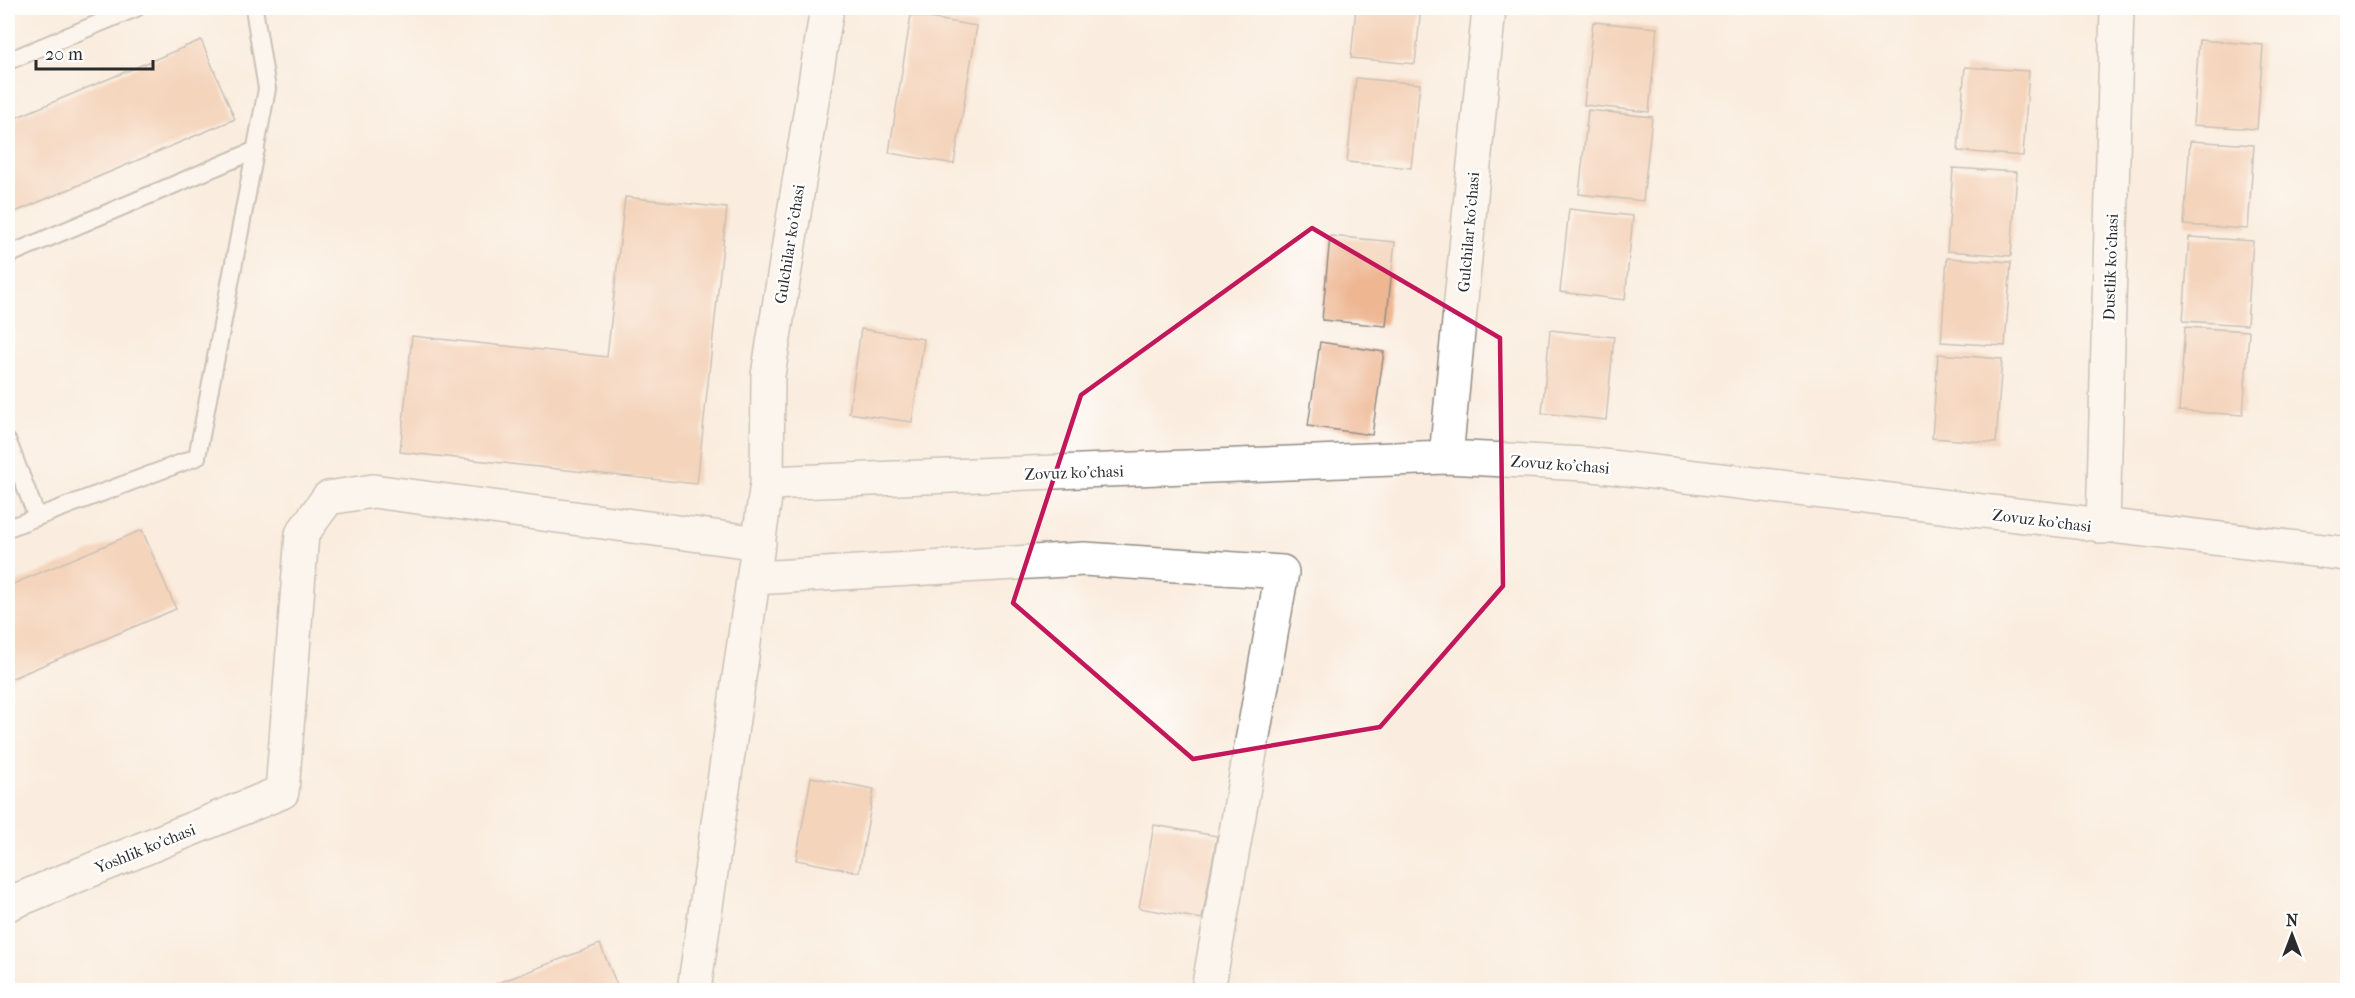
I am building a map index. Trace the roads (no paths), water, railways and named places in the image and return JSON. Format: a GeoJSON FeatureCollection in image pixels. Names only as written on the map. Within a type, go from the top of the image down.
{"type":"FeatureCollection","features":[{"type":"Feature","properties":{"kind":"street","name":"Gulchilar ko'chasi"},"geometry":{"type":"LineString","coordinates":[[694,990],[767,483],[768,375],[827,8]]}},
{"type":"Feature","properties":{"kind":"street","name":"Gulchilar ko'chasi"},"geometry":{"type":"LineString","coordinates":[[1446,458],[1489,8]]}},
{"type":"Feature","properties":{"kind":"street","name":"Dustlik ko'chasi"},"geometry":{"type":"LineString","coordinates":[[2103,527],[2117,8]]}},
{"type":"Feature","properties":{"kind":"street","name":"Zovuz ko'chasi"},"geometry":{"type":"LineString","coordinates":[[767,483],[1446,458],[1585,464],[2348,555]]}},
{"type":"Feature","properties":{"kind":"street","name":"Yoshlik ko'chasi"},"geometry":{"type":"LineString","coordinates":[[8,904],[282,792],[302,534],[328,498],[373,491],[759,543]]}},
{"type":"Feature","properties":{"kind":"street"},"geometry":{"type":"LineString","coordinates":[[754,578],[1084,559],[1282,572],[1208,990]]}},
{"type":"Feature","properties":{"kind":"lane"},"geometry":{"type":"LineString","coordinates":[[8,61],[136,8]]}},
{"type":"Feature","properties":{"kind":"lane"},"geometry":{"type":"LineString","coordinates":[[8,528],[197,458],[267,89],[254,8]]}},
{"type":"Feature","properties":{"kind":"lane"},"geometry":{"type":"LineString","coordinates":[[8,255],[256,150]]}},
{"type":"Feature","properties":{"kind":"lane"},"geometry":{"type":"LineString","coordinates":[[8,442],[37,517]]}}]}
